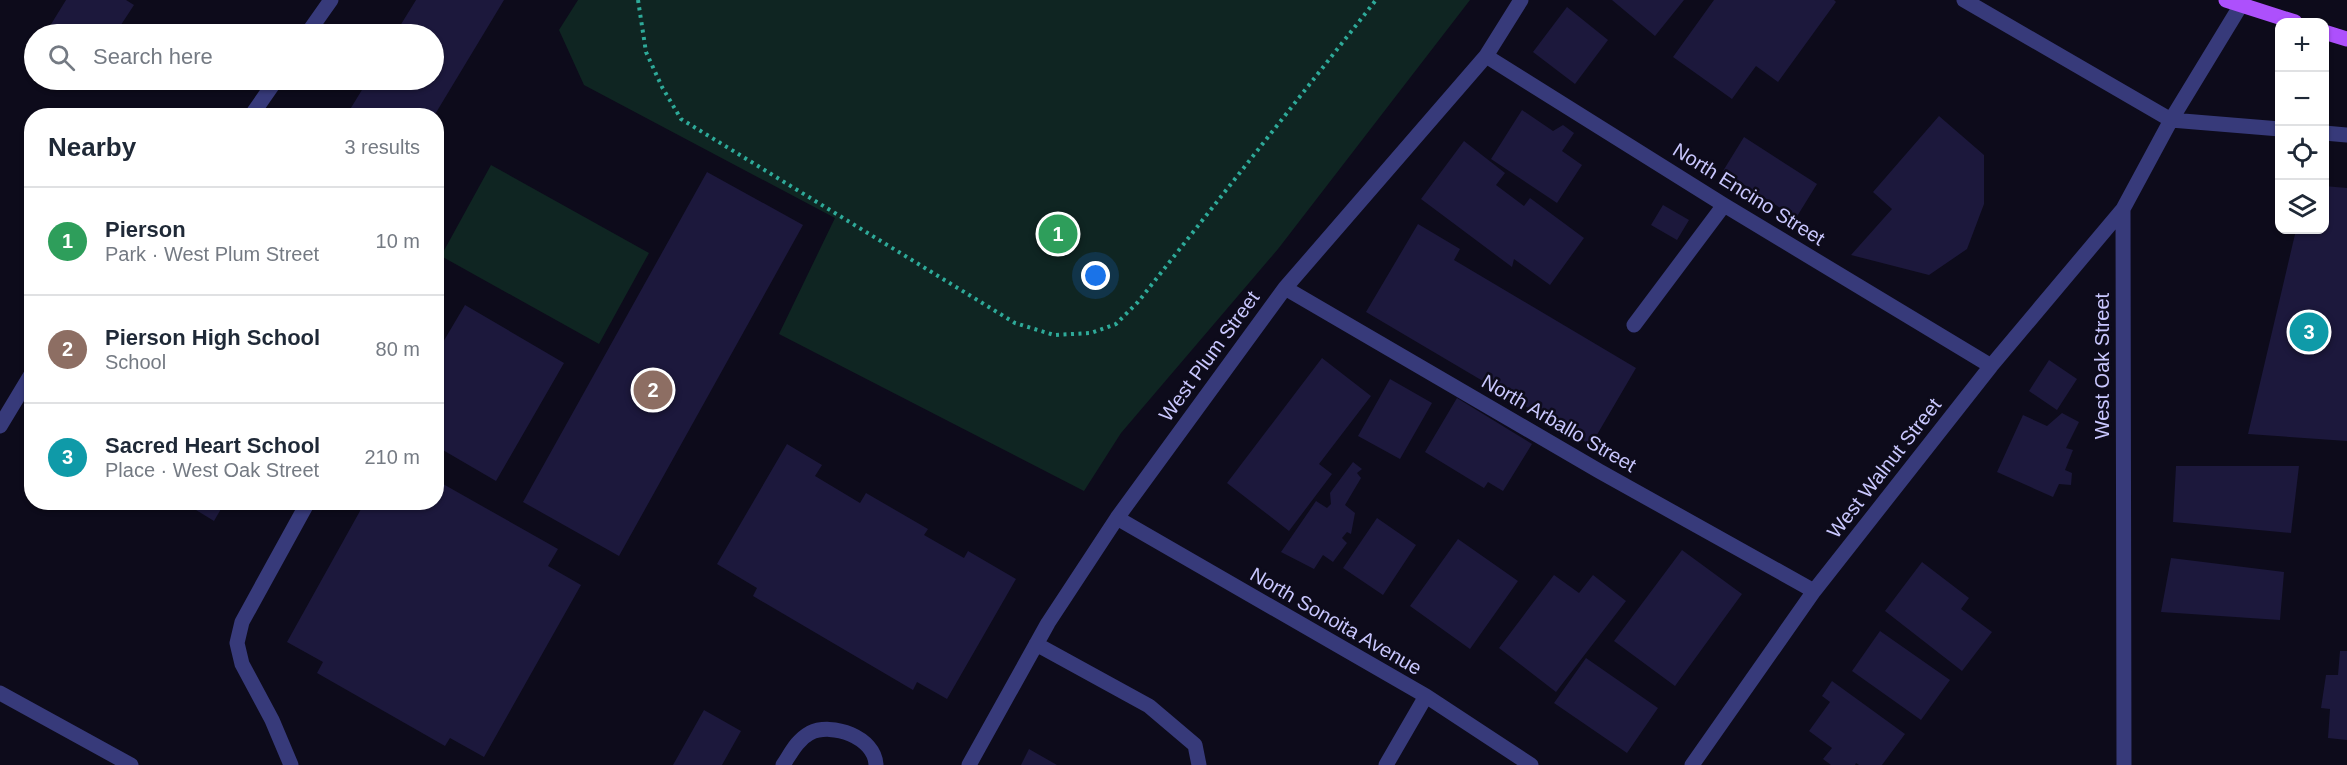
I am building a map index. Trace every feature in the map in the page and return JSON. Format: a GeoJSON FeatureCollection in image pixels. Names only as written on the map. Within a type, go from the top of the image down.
{"type":"FeatureCollection","features":[{"type":"Feature","properties":{"kind":"main road"},"geometry":{"type":"LineString","coordinates":[[2237,2],[2283,18]]}},
{"type":"Feature","properties":{"kind":"main road"},"geometry":{"type":"LineString","coordinates":[[2329,33],[2347,39]]}},
{"type":"Feature","properties":{"kind":"street"},"geometry":{"type":"LineString","coordinates":[[314,24],[331,0]]}},
{"type":"Feature","properties":{"kind":"street","name":"West Plum Street"},"geometry":{"type":"LineString","coordinates":[[969,765],[1036,644],[1117,518],[1285,288],[1486,56],[1521,0]]}},
{"type":"Feature","properties":{"kind":"street"},"geometry":{"type":"LineString","coordinates":[[1964,0],[2171,120],[2275,129]]}},
{"type":"Feature","properties":{"kind":"street","name":"West Oak Street"},"geometry":{"type":"LineString","coordinates":[[2124,765],[2123,209],[2237,2]]}},
{"type":"Feature","properties":{"kind":"street","name":"North Encino Street"},"geometry":{"type":"LineString","coordinates":[[1486,56],[1724,205],[1991,366]]}},
{"type":"Feature","properties":{"kind":"street"},"geometry":{"type":"LineString","coordinates":[[257,108],[269,90]]}},
{"type":"Feature","properties":{"kind":"street"},"geometry":{"type":"LineString","coordinates":[[2329,133],[2347,135]]}},
{"type":"Feature","properties":{"kind":"street"},"geometry":{"type":"LineString","coordinates":[[1634,325],[1724,205]]}},
{"type":"Feature","properties":{"kind":"street","name":"West Walnut Street"},"geometry":{"type":"LineString","coordinates":[[1692,765],[1814,591],[1991,366],[2123,209]]}},
{"type":"Feature","properties":{"kind":"street","name":"North Arballo Street"},"geometry":{"type":"LineString","coordinates":[[1285,288],[1599,471],[1814,591]]}},
{"type":"Feature","properties":{"kind":"street"},"geometry":{"type":"LineString","coordinates":[[0,426],[24,386]]}},
{"type":"Feature","properties":{"kind":"street"},"geometry":{"type":"LineString","coordinates":[[291,765],[272,720],[242,664],[237,643],[242,622],[304,510]]}},
{"type":"Feature","properties":{"kind":"street","name":"North Sonoita Avenue"},"geometry":{"type":"LineString","coordinates":[[1117,518],[1426,696],[1532,765]]}},
{"type":"Feature","properties":{"kind":"street"},"geometry":{"type":"LineString","coordinates":[[1036,644],[1149,706],[1195,745],[1199,765]]}},
{"type":"Feature","properties":{"kind":"street"},"geometry":{"type":"LineString","coordinates":[[0,693],[131,765]]}},
{"type":"Feature","properties":{"kind":"street"},"geometry":{"type":"LineString","coordinates":[[1386,765],[1426,696]]}},
{"type":"Feature","properties":{"kind":"street"},"geometry":{"type":"LineString","coordinates":[[783,765],[798,742],[811,733],[825,730],[861,739],[870,748],[876,765]]}},
{"type":"Feature","properties":{"kind":"path"},"geometry":{"type":"LineString","coordinates":[[638,0],[646,52],[662,87],[681,119],[1015,323],[1054,335],[1091,333],[1116,324],[1138,302],[1376,0]]}},
{"type":"Feature","properties":{"kind":"green space"},"geometry":{"type":"Polygon","coordinates":[[[578,0],[1470,0],[1278,249],[1121,433],[1084,491],[779,334],[835,218],[584,85],[559,30],[578,0]]]}},
{"type":"Feature","properties":{"kind":"green space"},"geometry":{"type":"Polygon","coordinates":[[[491,165],[649,253],[599,344],[444,258],[444,251],[491,165]]]}},
{"type":"Feature","properties":{"kind":"building"},"geometry":{"type":"Polygon","coordinates":[[[66,0],[126,0],[134,5],[122,24],[51,24],[66,0]]]}},
{"type":"Feature","properties":{"kind":"building"},"geometry":{"type":"Polygon","coordinates":[[[416,0],[504,0],[439,108],[351,108],[362,90],[444,90],[444,24],[401,24],[416,0]]]}},
{"type":"Feature","properties":{"kind":"building"},"geometry":{"type":"Polygon","coordinates":[[[1612,0],[1684,0],[1655,36],[1612,0]]]}},
{"type":"Feature","properties":{"kind":"building"},"geometry":{"type":"Polygon","coordinates":[[[1714,0],[1834,0],[1836,2],[1778,82],[1756,66],[1732,99],[1673,57],[1714,0]]]}},
{"type":"Feature","properties":{"kind":"building"},"geometry":{"type":"Polygon","coordinates":[[[1567,7],[1608,40],[1575,84],[1533,52],[1567,7]]]}},
{"type":"Feature","properties":{"kind":"building"},"geometry":{"type":"Polygon","coordinates":[[[1522,110],[1553,131],[1563,125],[1574,133],[1562,151],[1582,165],[1557,203],[1491,159],[1522,110]]]}},
{"type":"Feature","properties":{"kind":"building"},"geometry":{"type":"Polygon","coordinates":[[[1939,116],[1984,155],[1984,204],[1967,249],[1929,275],[1851,255],[1892,209],[1873,192],[1939,116]]]}},
{"type":"Feature","properties":{"kind":"building"},"geometry":{"type":"Polygon","coordinates":[[[1744,137],[1817,184],[1796,218],[1723,171],[1744,137]]]}},
{"type":"Feature","properties":{"kind":"building"},"geometry":{"type":"Polygon","coordinates":[[[1464,141],[1505,173],[1496,185],[1524,206],[1530,198],[1584,238],[1550,285],[1514,259],[1512,267],[1421,199],[1464,141]]]}},
{"type":"Feature","properties":{"kind":"building"},"geometry":{"type":"Polygon","coordinates":[[[707,172],[803,225],[619,556],[523,502],[707,172]]]}},
{"type":"Feature","properties":{"kind":"building"},"geometry":{"type":"Polygon","coordinates":[[[2329,186],[2347,188],[2347,441],[2248,434],[2295,234],[2329,234],[2329,186]]]}},
{"type":"Feature","properties":{"kind":"building"},"geometry":{"type":"Polygon","coordinates":[[[1663,205],[1689,220],[1677,240],[1651,225],[1663,205]]]}},
{"type":"Feature","properties":{"kind":"building"},"geometry":{"type":"Polygon","coordinates":[[[1418,224],[1460,249],[1454,260],[1636,368],[1591,445],[1366,312],[1418,224]]]}},
{"type":"Feature","properties":{"kind":"building"},"geometry":{"type":"Polygon","coordinates":[[[465,305],[564,363],[496,481],[444,451],[444,340],[465,305]]]}},
{"type":"Feature","properties":{"kind":"building"},"geometry":{"type":"Polygon","coordinates":[[[1322,358],[1371,396],[1319,464],[1332,474],[1289,531],[1227,483],[1322,358]]]}},
{"type":"Feature","properties":{"kind":"building"},"geometry":{"type":"Polygon","coordinates":[[[2049,360],[2077,379],[2057,410],[2029,391],[2049,360]]]}},
{"type":"Feature","properties":{"kind":"building"},"geometry":{"type":"Polygon","coordinates":[[[1390,379],[1432,403],[1400,459],[1358,436],[1390,379]]]}},
{"type":"Feature","properties":{"kind":"building"},"geometry":{"type":"Polygon","coordinates":[[[1457,398],[1532,444],[1503,491],[1488,482],[1484,488],[1425,452],[1457,398]]]}},
{"type":"Feature","properties":{"kind":"building"},"geometry":{"type":"Polygon","coordinates":[[[2062,413],[2079,422],[2066,448],[2073,450],[2065,470],[2072,473],[2071,485],[2059,484],[2053,497],[1997,472],[2023,415],[2047,426],[2062,413]]]}},
{"type":"Feature","properties":{"kind":"building"},"geometry":{"type":"Polygon","coordinates":[[[787,444],[822,465],[815,476],[860,503],[866,493],[928,529],[924,535],[964,558],[968,551],[1016,579],[947,699],[917,682],[913,690],[753,596],[757,588],[717,564],[787,444]]]}},
{"type":"Feature","properties":{"kind":"building"},"geometry":{"type":"Polygon","coordinates":[[[1353,462],[1362,469],[1357,473],[1361,478],[1345,505],[1355,513],[1351,534],[1347,532],[1342,538],[1347,543],[1333,562],[1323,555],[1314,569],[1281,552],[1316,501],[1327,508],[1331,504],[1330,493],[1353,462]]]}},
{"type":"Feature","properties":{"kind":"building"},"geometry":{"type":"Polygon","coordinates":[[[2176,466],[2299,466],[2291,533],[2173,522],[2176,466]]]}},
{"type":"Feature","properties":{"kind":"building"},"geometry":{"type":"Polygon","coordinates":[[[444,485],[558,549],[548,566],[581,585],[484,757],[450,738],[445,746],[317,673],[323,662],[287,642],[361,510],[444,510],[444,485]]]}},
{"type":"Feature","properties":{"kind":"building"},"geometry":{"type":"Polygon","coordinates":[[[196,510],[220,510],[214,521],[196,510]]]}},
{"type":"Feature","properties":{"kind":"building"},"geometry":{"type":"Polygon","coordinates":[[[1377,518],[1416,545],[1383,595],[1343,568],[1377,518]]]}},
{"type":"Feature","properties":{"kind":"building"},"geometry":{"type":"Polygon","coordinates":[[[1458,539],[1518,581],[1470,649],[1410,606],[1458,539]]]}},
{"type":"Feature","properties":{"kind":"building"},"geometry":{"type":"Polygon","coordinates":[[[1682,550],[1742,594],[1675,686],[1614,641],[1682,550]]]}},
{"type":"Feature","properties":{"kind":"building"},"geometry":{"type":"Polygon","coordinates":[[[2171,558],[2284,572],[2280,620],[2161,612],[2171,558]]]}},
{"type":"Feature","properties":{"kind":"building"},"geometry":{"type":"Polygon","coordinates":[[[1922,562],[1969,598],[1961,609],[1992,632],[1962,671],[1885,611],[1922,562]]]}},
{"type":"Feature","properties":{"kind":"building"},"geometry":{"type":"Polygon","coordinates":[[[1554,575],[1579,593],[1593,575],[1626,601],[1556,692],[1499,648],[1554,575]]]}},
{"type":"Feature","properties":{"kind":"building"},"geometry":{"type":"Polygon","coordinates":[[[1880,631],[1950,680],[1921,720],[1852,671],[1880,631]]]}},
{"type":"Feature","properties":{"kind":"building"},"geometry":{"type":"Polygon","coordinates":[[[2340,651],[2347,651],[2347,740],[2328,738],[2330,709],[2321,708],[2326,675],[2338,675],[2340,651]]]}},
{"type":"Feature","properties":{"kind":"building"},"geometry":{"type":"Polygon","coordinates":[[[1586,658],[1658,708],[1627,753],[1554,703],[1586,658]]]}},
{"type":"Feature","properties":{"kind":"building"},"geometry":{"type":"Polygon","coordinates":[[[1832,681],[1905,734],[1882,765],[1856,763],[1855,765],[1831,765],[1823,759],[1832,748],[1809,731],[1830,702],[1822,696],[1832,681]]]}},
{"type":"Feature","properties":{"kind":"building"},"geometry":{"type":"Polygon","coordinates":[[[704,710],[741,731],[722,765],[673,765],[704,710]]]}},
{"type":"Feature","properties":{"kind":"building"},"geometry":{"type":"Polygon","coordinates":[[[1029,749],[1057,765],[1021,765],[1029,749]]]}},
{"type":"Feature","properties":{"kind":"place","name":"Pierson"},"geometry":{"type":"Point","coordinates":[1058,234]}},
{"type":"Feature","properties":{"kind":"place","name":"Sacred Heart School"},"geometry":{"type":"Point","coordinates":[2309,332]}},
{"type":"Feature","properties":{"kind":"place","name":"Pierson High School"},"geometry":{"type":"Point","coordinates":[653,390]}}]}
